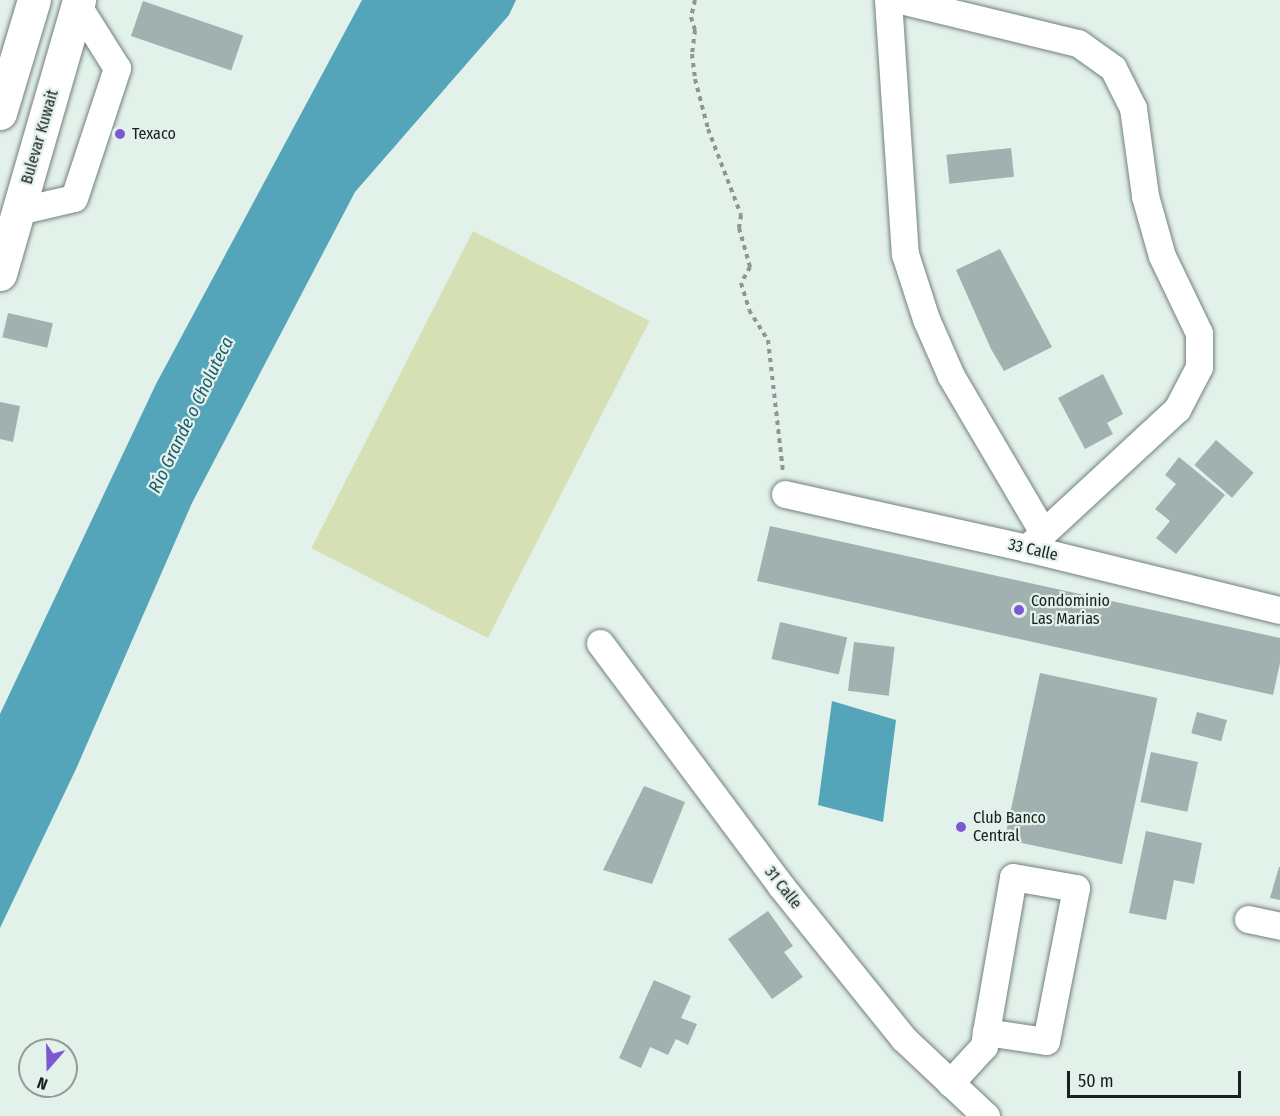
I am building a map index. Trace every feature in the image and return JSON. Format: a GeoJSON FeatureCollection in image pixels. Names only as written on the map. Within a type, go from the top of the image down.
{"type":"FeatureCollection","features":[{"type":"Feature","properties":{"kind":"main road"},"geometry":{"type":"LineString","coordinates":[[0,113],[34,0]]}},
{"type":"Feature","properties":{"kind":"main road","name":"Bulevar Kuwait"},"geometry":{"type":"LineString","coordinates":[[0,274],[79,3]]}},
{"type":"Feature","properties":{"kind":"street"},"geometry":{"type":"LineString","coordinates":[[16,57],[22,0]]}},
{"type":"Feature","properties":{"kind":"street"},"geometry":{"type":"LineString","coordinates":[[888,0],[905,254],[926,319],[951,376],[1035,540],[1177,409],[1199,367],[1199,333],[1162,255],[1145,196],[1133,108],[1113,68],[1078,43],[900,0]]}},
{"type":"Feature","properties":{"kind":"street"},"geometry":{"type":"LineString","coordinates":[[18,211],[74,198],[117,69],[79,3]]}},
{"type":"Feature","properties":{"kind":"street","name":"33 Calle"},"geometry":{"type":"LineString","coordinates":[[785,494],[1035,540],[1280,610]]}},
{"type":"Feature","properties":{"kind":"street","name":"31 Calle"},"geometry":{"type":"LineString","coordinates":[[600,643],[795,904],[903,1038],[986,1116]]}},
{"type":"Feature","properties":{"kind":"street"},"geometry":{"type":"LineString","coordinates":[[950,1083],[984,1046],[986,1032],[1014,877],[1076,888],[1046,1041],[986,1032]]}},
{"type":"Feature","properties":{"kind":"street"},"geometry":{"type":"LineString","coordinates":[[1248,919],[1280,926]]}},
{"type":"Feature","properties":{"kind":"path"},"geometry":{"type":"LineString","coordinates":[[695,0],[691,17],[695,30],[692,54],[695,79],[708,129],[741,215],[739,228],[750,267],[741,283],[749,310],[768,340],[785,494]]}},
{"type":"Feature","properties":{"kind":"green space"},"geometry":{"type":"Polygon","coordinates":[[[473,231],[649,321],[488,638],[311,548],[473,231]]]}},
{"type":"Feature","properties":{"kind":"water","name":"Río Grande o Choluteca"},"geometry":{"type":"Polygon","coordinates":[[[362,0],[516,0],[509,15],[355,192],[192,503],[76,769],[0,928],[0,714],[156,384],[362,0]]]}},
{"type":"Feature","properties":{"kind":"water"},"geometry":{"type":"Polygon","coordinates":[[[832,701],[896,720],[883,822],[818,805],[832,701]]]}},
{"type":"Feature","properties":{"kind":"building"},"geometry":{"type":"Polygon","coordinates":[[[143,1],[243,36],[231,70],[131,36],[143,1]]]}},
{"type":"Feature","properties":{"kind":"building"},"geometry":{"type":"Polygon","coordinates":[[[1011,148],[1014,177],[949,184],[946,155],[1011,148]]]}},
{"type":"Feature","properties":{"kind":"building"},"geometry":{"type":"Polygon","coordinates":[[[1000,249],[1052,347],[1004,371],[991,349],[956,270],[1000,249]]]}},
{"type":"Feature","properties":{"kind":"building"},"geometry":{"type":"Polygon","coordinates":[[[8,313],[53,323],[47,348],[2,337],[8,313]]]}},
{"type":"Feature","properties":{"kind":"building"},"geometry":{"type":"Polygon","coordinates":[[[1103,374],[1123,414],[1107,423],[1113,434],[1085,449],[1058,398],[1103,374]]]}},
{"type":"Feature","properties":{"kind":"building"},"geometry":{"type":"Polygon","coordinates":[[[0,402],[20,406],[13,442],[0,439],[0,402]]]}},
{"type":"Feature","properties":{"kind":"building"},"geometry":{"type":"Polygon","coordinates":[[[1216,440],[1254,473],[1232,498],[1194,465],[1216,440]]]}},
{"type":"Feature","properties":{"kind":"building"},"geometry":{"type":"Polygon","coordinates":[[[1179,457],[1225,495],[1176,554],[1156,538],[1170,521],[1155,509],[1176,484],[1165,475],[1179,457]]]}},
{"type":"Feature","properties":{"kind":"building","name":"Condominio Las Marias"},"geometry":{"type":"Polygon","coordinates":[[[770,526],[1280,638],[1280,663],[1273,695],[757,581],[770,526]]]}},
{"type":"Feature","properties":{"kind":"building"},"geometry":{"type":"Polygon","coordinates":[[[780,622],[847,638],[839,675],[771,659],[780,622]]]}},
{"type":"Feature","properties":{"kind":"building"},"geometry":{"type":"Polygon","coordinates":[[[854,642],[895,647],[889,696],[848,691],[854,642]]]}},
{"type":"Feature","properties":{"kind":"building"},"geometry":{"type":"Polygon","coordinates":[[[1040,673],[1157,698],[1122,864],[1005,839],[1040,673]]]}},
{"type":"Feature","properties":{"kind":"building"},"geometry":{"type":"Polygon","coordinates":[[[1197,712],[1227,720],[1221,741],[1191,733],[1197,712]]]}},
{"type":"Feature","properties":{"kind":"building"},"geometry":{"type":"Polygon","coordinates":[[[1151,752],[1198,762],[1187,812],[1140,802],[1151,752]]]}},
{"type":"Feature","properties":{"kind":"building"},"geometry":{"type":"Polygon","coordinates":[[[644,786],[685,802],[652,884],[603,870],[644,786]]]}},
{"type":"Feature","properties":{"kind":"building"},"geometry":{"type":"Polygon","coordinates":[[[1146,831],[1202,843],[1194,884],[1174,880],[1166,920],[1129,913],[1146,831]]]}},
{"type":"Feature","properties":{"kind":"building"},"geometry":{"type":"Polygon","coordinates":[[[1280,867],[1280,900],[1270,898],[1280,867]]]}},
{"type":"Feature","properties":{"kind":"building"},"geometry":{"type":"Polygon","coordinates":[[[768,911],[793,946],[784,952],[803,977],[772,999],[728,939],[768,911]]]}},
{"type":"Feature","properties":{"kind":"building"},"geometry":{"type":"Polygon","coordinates":[[[654,980],[691,996],[681,1018],[697,1024],[688,1045],[676,1039],[668,1055],[650,1047],[641,1068],[619,1058],[654,980]]]}},
{"type":"Feature","properties":{"kind":"place","name":"Texaco"},"geometry":{"type":"Point","coordinates":[120,134]}},
{"type":"Feature","properties":{"kind":"place","name":"Condominio Las Marias"},"geometry":{"type":"Point","coordinates":[1019,610]}},
{"type":"Feature","properties":{"kind":"place","name":"Club Banco Central"},"geometry":{"type":"Point","coordinates":[961,827]}}]}
